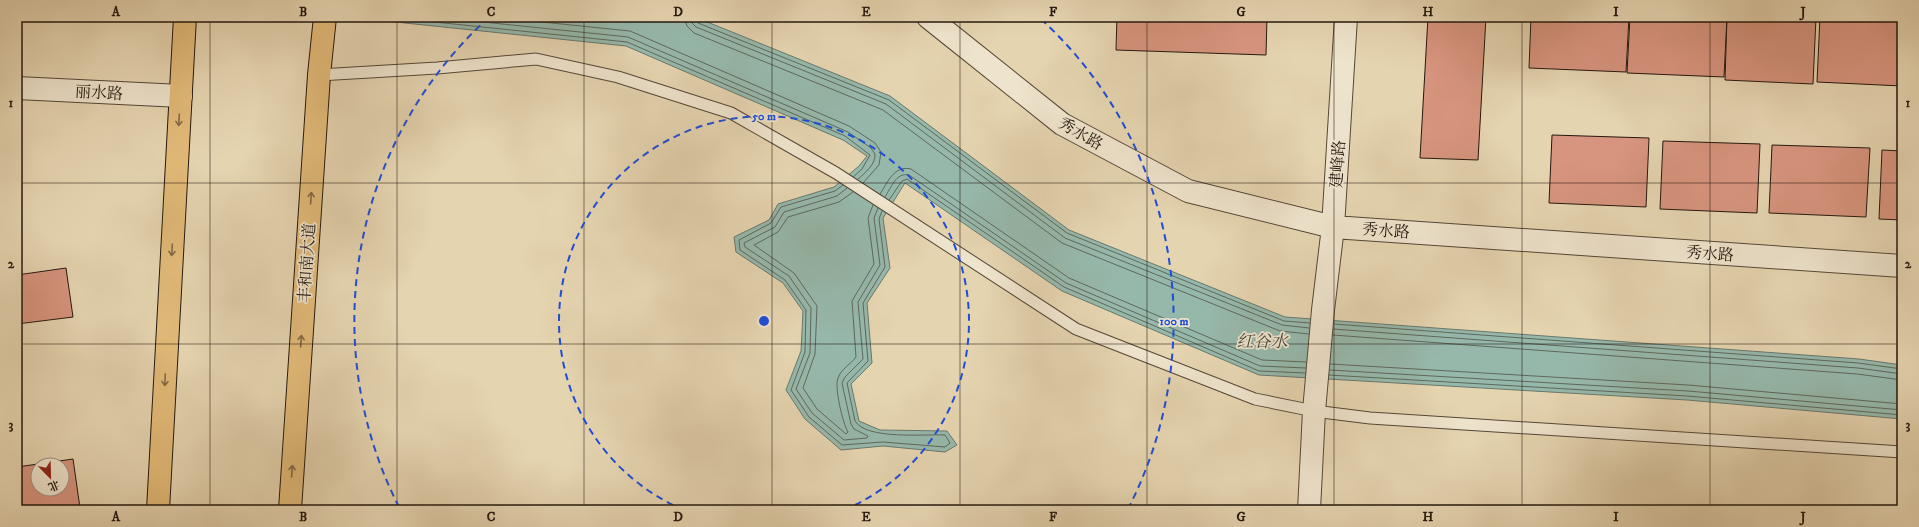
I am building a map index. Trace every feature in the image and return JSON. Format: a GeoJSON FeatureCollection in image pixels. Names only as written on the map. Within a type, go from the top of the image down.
{"type":"FeatureCollection","features":[{"type":"Feature","properties":{"kind":"main road"},"geometry":{"type":"LineString","coordinates":[[158,510],[185,17]]}},
{"type":"Feature","properties":{"kind":"main road","name":"丰和南大道"},"geometry":{"type":"LineString","coordinates":[[290,510],[319,75],[325,17]]}},
{"type":"Feature","properties":{"kind":"main road"},"geometry":{"type":"LineString","coordinates":[[162,429],[174,510]]}},
{"type":"Feature","properties":{"kind":"street","name":"秀水路"},"geometry":{"type":"LineString","coordinates":[[928,17],[1062,124],[1188,191],[1333,227],[1902,266]]}},
{"type":"Feature","properties":{"kind":"street","name":"建峰路"},"geometry":{"type":"LineString","coordinates":[[1314,412],[1323,310],[1333,227],[1346,17]]}},
{"type":"Feature","properties":{"kind":"street","name":"丽水路"},"geometry":{"type":"LineString","coordinates":[[17,88],[180,96]]}},
{"type":"Feature","properties":{"kind":"street"},"geometry":{"type":"LineString","coordinates":[[1309,510],[1314,412]]}},
{"type":"Feature","properties":{"kind":"lane"},"geometry":{"type":"LineString","coordinates":[[319,75],[437,68],[536,59],[618,77],[731,113],[836,173],[1076,329],[1255,399],[1314,412],[1370,418],[1902,452]]}},
{"type":"Feature","properties":{"kind":"water","name":"红谷水"},"geometry":{"type":"Polygon","coordinates":[[[347,17],[695,17],[890,96],[1069,230],[1285,317],[1859,359],[1902,365],[1902,419],[1687,400],[1259,375],[1062,291],[905,183],[883,218],[890,268],[867,303],[872,363],[851,384],[859,421],[880,430],[947,431],[957,445],[945,452],[883,446],[841,450],[805,419],[786,390],[801,351],[803,311],[783,283],[736,252],[734,237],[769,220],[778,204],[834,187],[859,166],[867,156],[843,140],[626,46],[347,17]]]}},
{"type":"Feature","properties":{"kind":"building"},"geometry":{"type":"Polygon","coordinates":[[[1117,17],[1267,17],[1266,55],[1116,50],[1117,17]]]}},
{"type":"Feature","properties":{"kind":"building"},"geometry":{"type":"Polygon","coordinates":[[[1428,17],[1486,17],[1478,160],[1420,158],[1428,17]]]}},
{"type":"Feature","properties":{"kind":"building"},"geometry":{"type":"Polygon","coordinates":[[[1531,17],[1629,17],[1626,72],[1529,68],[1531,17]]]}},
{"type":"Feature","properties":{"kind":"building"},"geometry":{"type":"Polygon","coordinates":[[[1630,17],[1727,17],[1724,77],[1627,73],[1630,17]]]}},
{"type":"Feature","properties":{"kind":"building"},"geometry":{"type":"Polygon","coordinates":[[[1727,17],[1816,17],[1813,84],[1725,80],[1727,17]]]}},
{"type":"Feature","properties":{"kind":"building"},"geometry":{"type":"Polygon","coordinates":[[[1820,17],[1902,17],[1902,86],[1817,82],[1820,17]]]}},
{"type":"Feature","properties":{"kind":"building"},"geometry":{"type":"Polygon","coordinates":[[[1552,135],[1649,138],[1646,207],[1549,203],[1552,135]]]}},
{"type":"Feature","properties":{"kind":"building"},"geometry":{"type":"Polygon","coordinates":[[[1663,141],[1760,144],[1757,213],[1660,209],[1663,141]]]}},
{"type":"Feature","properties":{"kind":"building"},"geometry":{"type":"Polygon","coordinates":[[[1772,145],[1870,148],[1866,217],[1769,213],[1772,145]]]}},
{"type":"Feature","properties":{"kind":"building"},"geometry":{"type":"Polygon","coordinates":[[[1882,150],[1902,151],[1902,220],[1879,219],[1882,150]]]}},
{"type":"Feature","properties":{"kind":"building"},"geometry":{"type":"Polygon","coordinates":[[[66,268],[73,317],[17,324],[17,275],[66,268]]]}},
{"type":"Feature","properties":{"kind":"building"},"geometry":{"type":"Polygon","coordinates":[[[70,459],[73,459],[80,508],[63,510],[17,510],[17,467],[30,465],[30,497],[70,497],[70,459]]]}}]}
